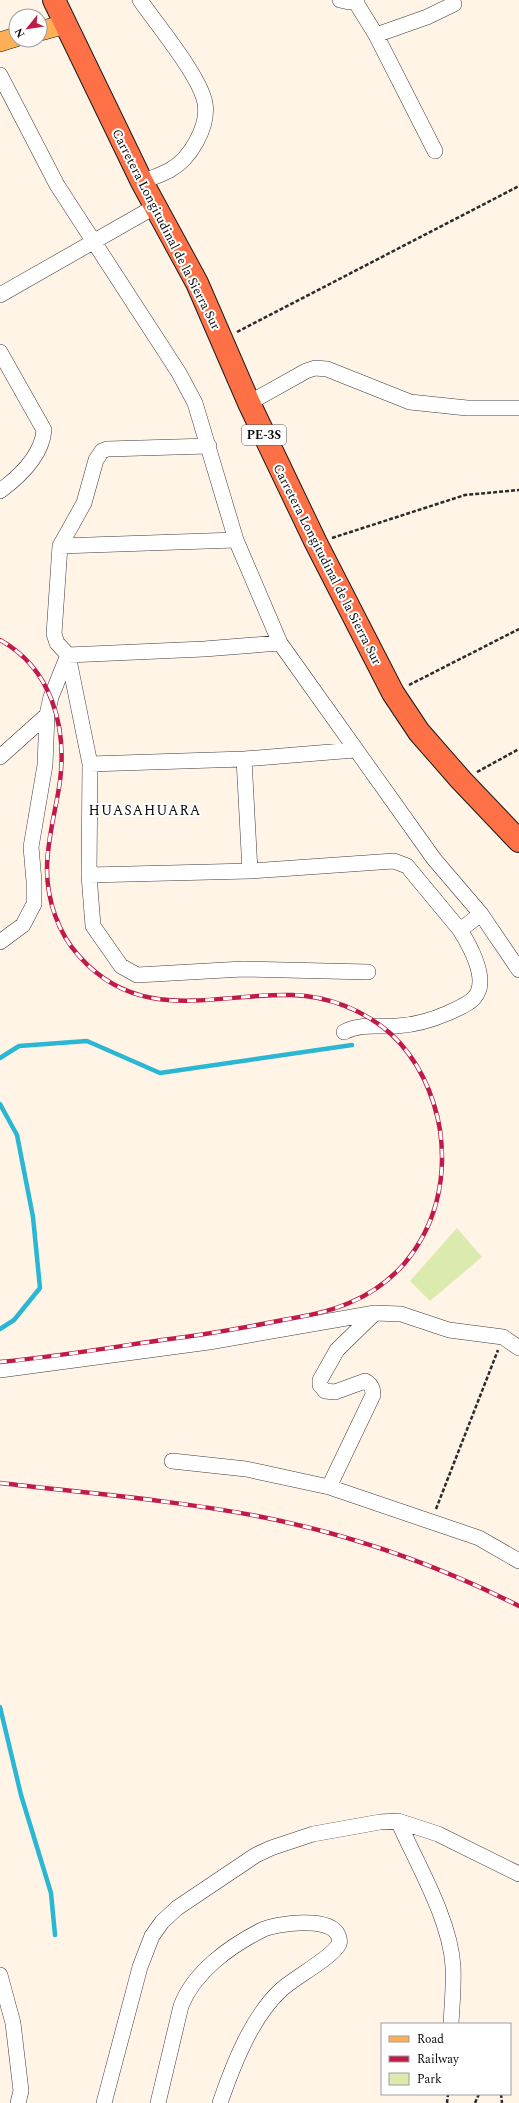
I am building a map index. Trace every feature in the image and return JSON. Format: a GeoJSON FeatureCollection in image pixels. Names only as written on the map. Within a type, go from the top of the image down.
{"type":"FeatureCollection","features":[{"type":"Feature","properties":{"kind":"highway","name":"Carretera Longitudinal de la Sierra Sur"},"geometry":{"type":"LineString","coordinates":[[54,0],[142,182],[197,283],[249,402],[316,543],[393,693],[419,732],[461,780],[519,841]]}},
{"type":"Feature","properties":{"kind":"main road"},"geometry":{"type":"LineString","coordinates":[[48,29],[66,24]]}},
{"type":"Feature","properties":{"kind":"street"},"geometry":{"type":"LineString","coordinates":[[140,0],[198,84],[205,103],[204,116],[194,146],[180,164],[169,171],[142,182]]}},
{"type":"Feature","properties":{"kind":"street"},"geometry":{"type":"LineString","coordinates":[[340,0],[356,0],[376,35],[435,151]]}},
{"type":"Feature","properties":{"kind":"street"},"geometry":{"type":"LineString","coordinates":[[376,35],[427,17],[454,4]]}},
{"type":"Feature","properties":{"kind":"street"},"geometry":{"type":"LineString","coordinates":[[2,85],[57,184],[179,373],[195,403],[236,540],[280,643],[434,859],[481,914],[519,970]]}},
{"type":"Feature","properties":{"kind":"street"},"geometry":{"type":"LineString","coordinates":[[0,294],[156,206]]}},
{"type":"Feature","properties":{"kind":"street"},"geometry":{"type":"LineString","coordinates":[[0,352],[44,430],[43,440],[24,470],[0,491]]}},
{"type":"Feature","properties":{"kind":"street"},"geometry":{"type":"LineString","coordinates":[[249,402],[306,370],[315,368],[328,369],[410,402],[467,408],[519,408]]}},
{"type":"Feature","properties":{"kind":"street"},"geometry":{"type":"LineString","coordinates":[[209,446],[107,449],[102,451],[96,460],[84,503],[60,546],[54,634],[57,642],[68,655],[90,764],[89,875],[93,926],[122,966],[137,975],[243,969],[368,972]]}},
{"type":"Feature","properties":{"kind":"street"},"geometry":{"type":"LineString","coordinates":[[60,546],[236,540]]}},
{"type":"Feature","properties":{"kind":"street"},"geometry":{"type":"LineString","coordinates":[[68,655],[204,649],[280,643]]}},
{"type":"Feature","properties":{"kind":"street"},"geometry":{"type":"LineString","coordinates":[[0,942],[22,925],[34,904],[34,881],[31,847],[45,765],[47,715],[51,697],[68,655]]}},
{"type":"Feature","properties":{"kind":"street"},"geometry":{"type":"LineString","coordinates":[[0,757],[47,715]]}},
{"type":"Feature","properties":{"kind":"street"},"geometry":{"type":"LineString","coordinates":[[90,764],[244,759],[355,750]]}},
{"type":"Feature","properties":{"kind":"street"},"geometry":{"type":"LineString","coordinates":[[244,759],[250,871]]}},
{"type":"Feature","properties":{"kind":"street"},"geometry":{"type":"LineString","coordinates":[[89,875],[250,871],[394,861],[407,866],[460,930],[475,955],[480,978],[478,992],[474,998],[458,1008],[427,1020],[398,1026],[362,1026],[344,1032]]}},
{"type":"Feature","properties":{"kind":"street"},"geometry":{"type":"LineString","coordinates":[[460,930],[481,914]]}},
{"type":"Feature","properties":{"kind":"street"},"geometry":{"type":"LineString","coordinates":[[329,1488],[373,1395],[372,1388],[369,1383],[365,1381],[335,1392],[325,1391],[320,1385],[320,1380],[337,1350],[375,1313]]}},
{"type":"Feature","properties":{"kind":"street"},"geometry":{"type":"LineString","coordinates":[[0,1370],[209,1342],[375,1313],[401,1314],[449,1330],[503,1337],[519,1348]]}},
{"type":"Feature","properties":{"kind":"street"},"geometry":{"type":"LineString","coordinates":[[172,1461],[246,1469],[329,1488],[479,1538],[519,1561]]}},
{"type":"Feature","properties":{"kind":"street"},"geometry":{"type":"LineString","coordinates":[[104,2103],[140,1967],[152,1936],[162,1922],[177,1908],[256,1855],[271,1848],[313,1834],[341,1828],[398,1821],[438,1834],[519,1874]]}},
{"type":"Feature","properties":{"kind":"street"},"geometry":{"type":"LineString","coordinates":[[398,1821],[440,1914],[448,1937],[453,1965],[451,2023]]}},
{"type":"Feature","properties":{"kind":"street"},"geometry":{"type":"LineString","coordinates":[[158,2103],[181,2006],[187,1991],[201,1975],[236,1946],[262,1930],[272,1927],[317,1922],[331,1926],[336,1930],[339,1938],[339,1944],[331,1953],[282,1989],[257,2019],[229,2078],[220,2103]]}},
{"type":"Feature","properties":{"kind":"street"},"geometry":{"type":"LineString","coordinates":[[0,1975],[13,2023],[21,2091],[18,2103]]}},
{"type":"Feature","properties":{"kind":"path"},"geometry":{"type":"LineString","coordinates":[[223,340],[519,186]]}},
{"type":"Feature","properties":{"kind":"path"},"geometry":{"type":"LineString","coordinates":[[316,543],[465,495],[519,490]]}},
{"type":"Feature","properties":{"kind":"path"},"geometry":{"type":"LineString","coordinates":[[393,693],[519,629]]}},
{"type":"Feature","properties":{"kind":"path"},"geometry":{"type":"LineString","coordinates":[[461,780],[519,749]]}},
{"type":"Feature","properties":{"kind":"path"},"geometry":{"type":"LineString","coordinates":[[431,1521],[503,1337]]}},
{"type":"Feature","properties":{"kind":"green space"},"geometry":{"type":"Polygon","coordinates":[[[457,1228],[482,1257],[430,1301],[410,1281],[457,1228]]]}},
{"type":"Feature","properties":{"kind":"waterway"},"geometry":{"type":"LineString","coordinates":[[0,1058],[19,1046],[87,1041],[160,1073],[352,1045]]}},
{"type":"Feature","properties":{"kind":"waterway"},"geometry":{"type":"LineString","coordinates":[[0,1104],[17,1135],[33,1217],[40,1288],[14,1320],[0,1329]]}},
{"type":"Feature","properties":{"kind":"waterway"},"geometry":{"type":"LineString","coordinates":[[0,1707],[21,1795],[51,1893],[55,1935]]}},
{"type":"Feature","properties":{"kind":"railway"},"geometry":{"type":"LineString","coordinates":[[0,640],[18,652],[32,666],[43,682],[52,700],[58,720],[62,760],[60,781],[48,847],[48,881],[55,916],[65,937],[79,956],[103,977],[127,991],[153,998],[180,1001],[292,995],[332,1001],[357,1011],[380,1025],[391,1034],[401,1044],[417,1066],[434,1103],[442,1148],[442,1166],[437,1201],[424,1234],[404,1264],[392,1276],[372,1291],[357,1299],[333,1309],[238,1329],[40,1358],[0,1362]]}},
{"type":"Feature","properties":{"kind":"railway"},"geometry":{"type":"LineString","coordinates":[[0,1483],[129,1497],[225,1510],[291,1523],[358,1541],[424,1564],[519,1606]]}},
{"type":"Feature","properties":{"kind":"district","name":"HUASAHUARA"},"geometry":{"type":"Point","coordinates":[145,810]}}]}
